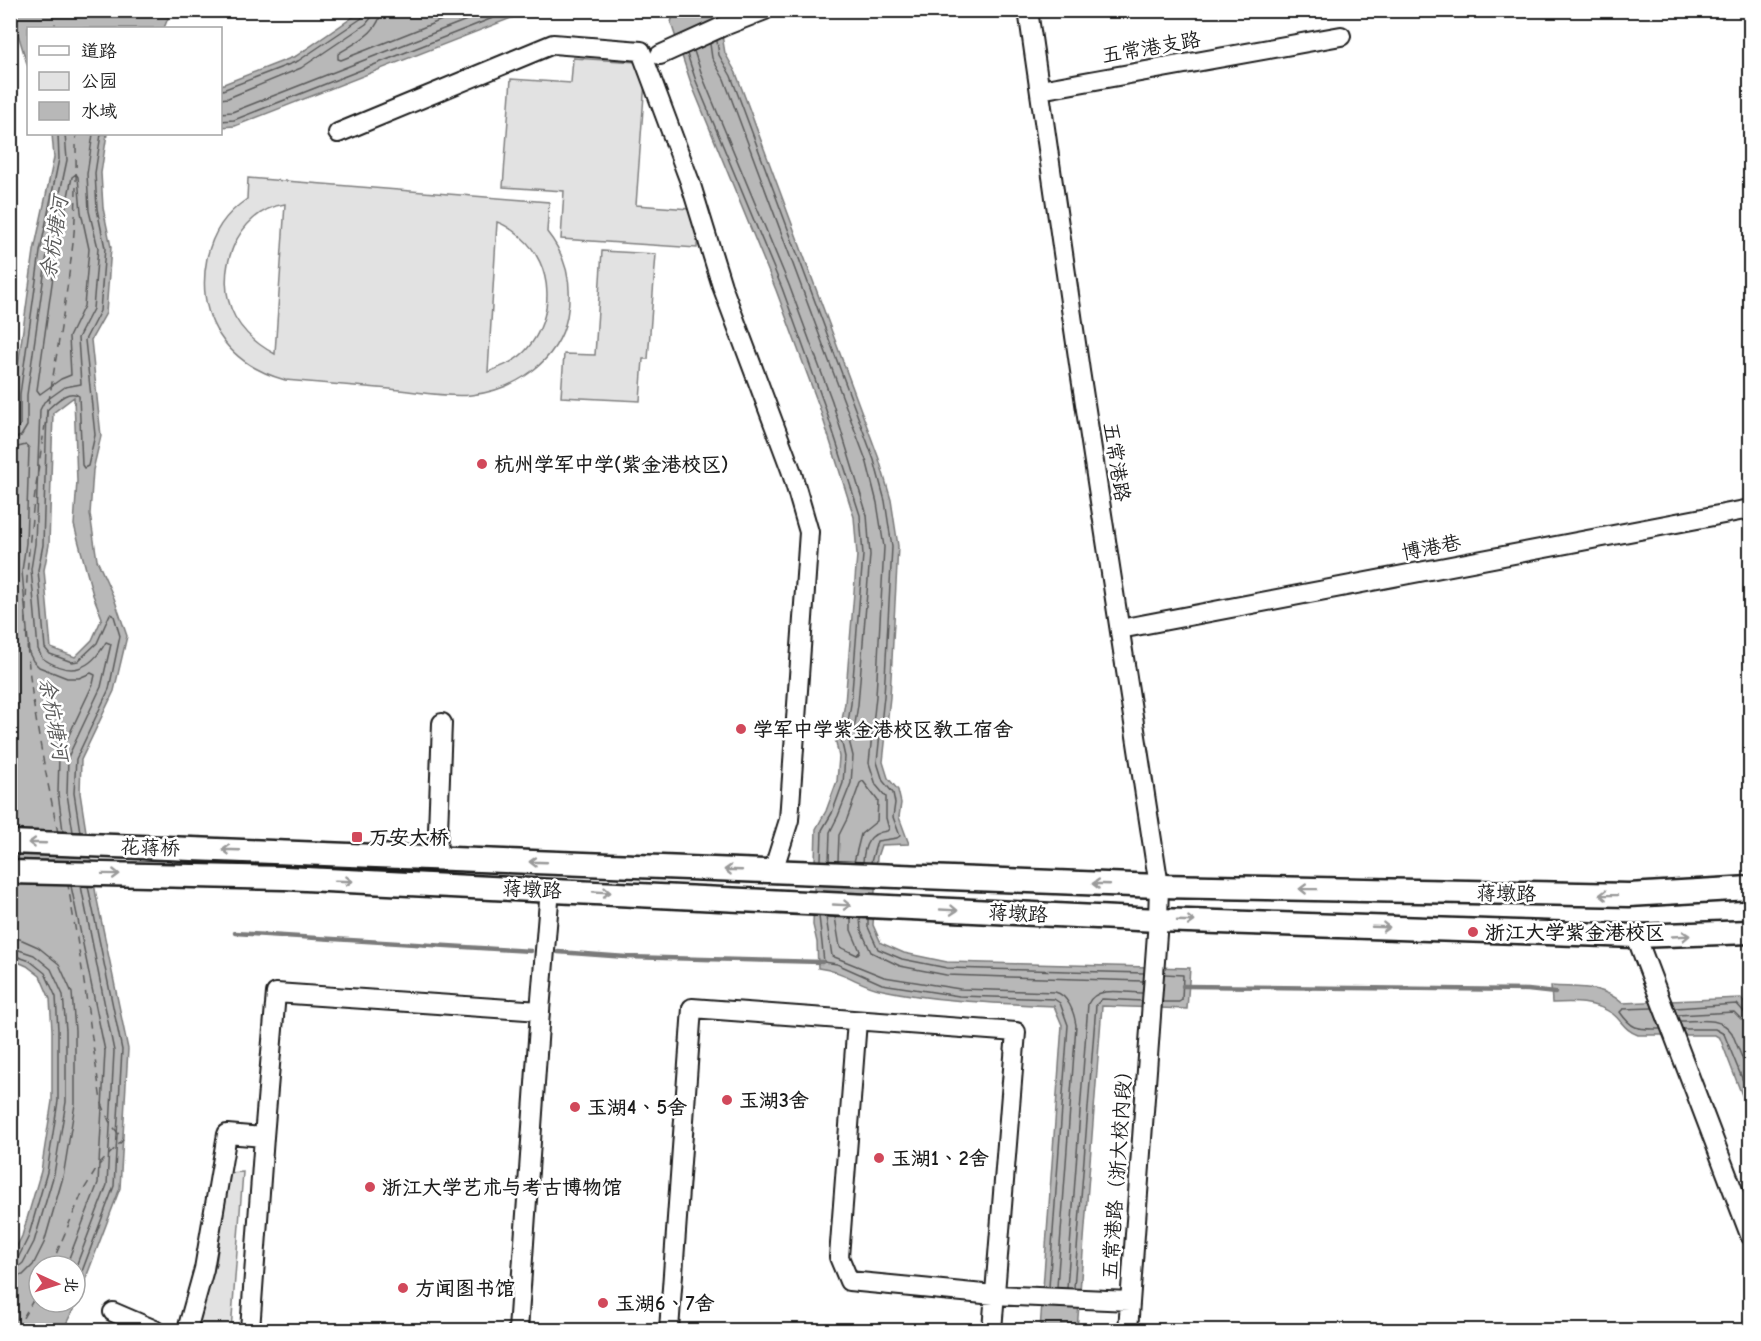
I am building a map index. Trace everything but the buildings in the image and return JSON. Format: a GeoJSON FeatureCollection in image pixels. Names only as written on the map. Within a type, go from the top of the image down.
{"type":"FeatureCollection","features":[{"type":"Feature","properties":{"kind":"main road","name":"花蒋桥"},"geometry":{"type":"LineString","coordinates":[[10,842],[290,853]]}},
{"type":"Feature","properties":{"kind":"main road","name":"蒋墩路"},"geometry":{"type":"LineString","coordinates":[[290,853],[1159,886],[1629,895],[1750,888]]}},
{"type":"Feature","properties":{"kind":"main road","name":"花蒋桥"},"geometry":{"type":"LineString","coordinates":[[10,872],[285,878]]}},
{"type":"Feature","properties":{"kind":"main road","name":"蒋墩路"},"geometry":{"type":"LineString","coordinates":[[285,878],[1158,920],[1636,936],[1750,932]]}},
{"type":"Feature","properties":{"kind":"street"},"geometry":{"type":"LineString","coordinates":[[667,52],[765,10]]}},
{"type":"Feature","properties":{"kind":"street","name":"五常港路"},"geometry":{"type":"LineString","coordinates":[[1028,10],[1159,886],[1156,956]]}},
{"type":"Feature","properties":{"kind":"street","name":"五常港支路"},"geometry":{"type":"LineString","coordinates":[[1040,90],[1341,36]]}},
{"type":"Feature","properties":{"kind":"street"},"geometry":{"type":"LineString","coordinates":[[338,133],[553,44],[641,51],[690,183],[722,286],[791,471],[809,532],[789,820],[782,871]]}},
{"type":"Feature","properties":{"kind":"street","name":"博港巷"},"geometry":{"type":"LineString","coordinates":[[1120,629],[1750,509]]}},
{"type":"Feature","properties":{"kind":"street"},"geometry":{"type":"LineString","coordinates":[[437,858],[442,723]]}},
{"type":"Feature","properties":{"kind":"street"},"geometry":{"type":"LineString","coordinates":[[518,1330],[550,890]]}},
{"type":"Feature","properties":{"kind":"street"},"geometry":{"type":"LineString","coordinates":[[1636,936],[1750,1235]]}},
{"type":"Feature","properties":{"kind":"street","name":"五常港路（浙大校内段）"},"geometry":{"type":"LineString","coordinates":[[1128,1330],[1156,956]]}},
{"type":"Feature","properties":{"kind":"street"},"geometry":{"type":"LineString","coordinates":[[250,1330],[276,993],[540,1011]]}},
{"type":"Feature","properties":{"kind":"street"},"geometry":{"type":"LineString","coordinates":[[669,1330],[692,1008],[1016,1032],[992,1330]]}},
{"type":"Feature","properties":{"kind":"street"},"geometry":{"type":"LineString","coordinates":[[856,1021],[839,1257],[849,1281],[994,1295],[1130,1301]]}},
{"type":"Feature","properties":{"kind":"street"},"geometry":{"type":"LineString","coordinates":[[187,1330],[204,1269],[227,1134],[264,1137]]}},
{"type":"Feature","properties":{"kind":"street"},"geometry":{"type":"LineString","coordinates":[[113,1312],[155,1330]]}},
{"type":"Feature","properties":{"kind":"green space"},"geometry":{"type":"Polygon","coordinates":[[[573,58],[637,62],[645,81],[636,205],[690,209],[698,227],[697,248],[561,239],[564,191],[503,187],[511,79],[571,83],[573,58]]]}},
{"type":"Feature","properties":{"kind":"green space"},"geometry":{"type":"Polygon","coordinates":[[[248,178],[549,202],[547,232],[564,262],[569,283],[569,305],[562,333],[544,360],[532,371],[503,387],[471,395],[442,395],[285,380],[265,373],[247,363],[220,336],[211,319],[206,300],[207,258],[213,240],[226,217],[247,199],[248,178]],[[285,204],[268,209],[253,219],[242,232],[233,247],[226,283],[229,300],[239,323],[252,338],[275,354],[275,353],[285,204]],[[497,222],[488,372],[514,360],[527,349],[543,322],[547,292],[545,276],[532,249],[507,226],[497,222]]]}},
{"type":"Feature","properties":{"kind":"green space"},"geometry":{"type":"Polygon","coordinates":[[[602,251],[656,254],[648,359],[643,359],[640,401],[561,397],[564,354],[595,355],[602,251]]]}},
{"type":"Feature","properties":{"kind":"green space"},"geometry":{"type":"Polygon","coordinates":[[[243,1172],[231,1330],[194,1330],[216,1264],[228,1173],[243,1172]]]}},
{"type":"Feature","properties":{"kind":"water"},"geometry":{"type":"Polygon","coordinates":[[[11,10],[171,11],[164,27],[27,27],[27,64],[11,10]]]}},
{"type":"Feature","properties":{"kind":"water"},"geometry":{"type":"Polygon","coordinates":[[[362,11],[529,11],[235,126],[222,127],[222,85],[296,56],[362,11]]]}},
{"type":"Feature","properties":{"kind":"water"},"geometry":{"type":"Polygon","coordinates":[[[677,11],[718,11],[725,53],[736,73],[879,459],[891,500],[898,546],[890,697],[883,762],[888,778],[898,790],[901,803],[899,817],[909,844],[881,845],[877,857],[873,925],[881,943],[904,953],[947,962],[1190,968],[1187,1009],[1102,1006],[1077,1330],[1040,1330],[1062,1025],[1054,1006],[968,1001],[904,994],[875,988],[836,972],[818,968],[817,942],[813,925],[816,829],[826,811],[837,781],[839,757],[835,737],[841,726],[845,703],[857,555],[854,517],[819,406],[776,290],[691,83],[671,23],[673,14],[677,11]]]}},
{"type":"Feature","properties":{"kind":"water","name":"余杭塘河"},"geometry":{"type":"Polygon","coordinates":[[[52,135],[107,135],[101,173],[103,208],[111,247],[106,313],[91,340],[101,436],[93,470],[90,514],[97,560],[114,598],[127,636],[114,691],[81,760],[80,793],[96,895],[128,1049],[120,1188],[87,1275],[87,1254],[27,1254],[27,1314],[71,1314],[63,1330],[11,1330],[10,1260],[22,1236],[41,1171],[52,1101],[50,999],[40,976],[27,966],[11,959],[10,445],[14,424],[14,394],[34,251],[54,158],[52,135]],[[74,397],[53,413],[49,545],[44,570],[51,648],[75,657],[92,640],[102,618],[93,595],[74,525],[77,481],[74,397]]]}},
{"type":"Feature","properties":{"kind":"water"},"geometry":{"type":"Polygon","coordinates":[[[1551,986],[1598,990],[1622,1003],[1741,998],[1750,1011],[1750,1116],[1720,1038],[1715,1035],[1638,1035],[1613,1014],[1599,1007],[1576,1003],[1552,1003],[1551,986]]]}},
{"type":"Feature","properties":{"kind":"waterway"},"geometry":{"type":"LineString","coordinates":[[235,933],[531,951]]}},
{"type":"Feature","properties":{"kind":"waterway"},"geometry":{"type":"LineString","coordinates":[[558,952],[626,957],[822,962]]}},
{"type":"Feature","properties":{"kind":"waterway"},"geometry":{"type":"LineString","coordinates":[[1183,986],[1528,990],[1555,993]]}},
{"type":"Feature","properties":{"kind":"ferry route"},"geometry":{"type":"LineString","coordinates":[[51,10],[56,27]]}},
{"type":"Feature","properties":{"kind":"ferry route"},"geometry":{"type":"LineString","coordinates":[[58,833],[32,691],[28,662],[26,604],[28,558],[38,468],[73,243],[76,202],[76,135]]}},
{"type":"Feature","properties":{"kind":"ferry route"},"geometry":{"type":"LineString","coordinates":[[56,1254],[83,1191],[99,1165],[123,1140],[109,1121],[101,1101],[68,885]]}},
{"type":"Feature","properties":{"kind":"ferry route"},"geometry":{"type":"LineString","coordinates":[[16,1330],[27,1311]]}},
{"type":"Feature","properties":{"kind":"place","name":"杭州学军中学(紫金港校区)"},"geometry":{"type":"Point","coordinates":[482,464]}},
{"type":"Feature","properties":{"kind":"place","name":"学军中学紫金港校区教工宿舍"},"geometry":{"type":"Point","coordinates":[741,729]}},
{"type":"Feature","properties":{"kind":"place","name":"万安大桥"},"geometry":{"type":"Point","coordinates":[357,837]}},
{"type":"Feature","properties":{"kind":"place","name":"浙江大学紫金港校区"},"geometry":{"type":"Point","coordinates":[1473,932]}},
{"type":"Feature","properties":{"kind":"place","name":"玉湖3舍"},"geometry":{"type":"Point","coordinates":[727,1100]}},
{"type":"Feature","properties":{"kind":"place","name":"玉湖4、5舍"},"geometry":{"type":"Point","coordinates":[575,1107]}},
{"type":"Feature","properties":{"kind":"place","name":"玉湖1、2舍"},"geometry":{"type":"Point","coordinates":[879,1158]}},
{"type":"Feature","properties":{"kind":"place","name":"浙江大学艺术与考古博物馆"},"geometry":{"type":"Point","coordinates":[370,1187]}},
{"type":"Feature","properties":{"kind":"place","name":"方闻图书馆"},"geometry":{"type":"Point","coordinates":[403,1288]}},
{"type":"Feature","properties":{"kind":"place","name":"玉湖6、7舍"},"geometry":{"type":"Point","coordinates":[603,1303]}}]}
